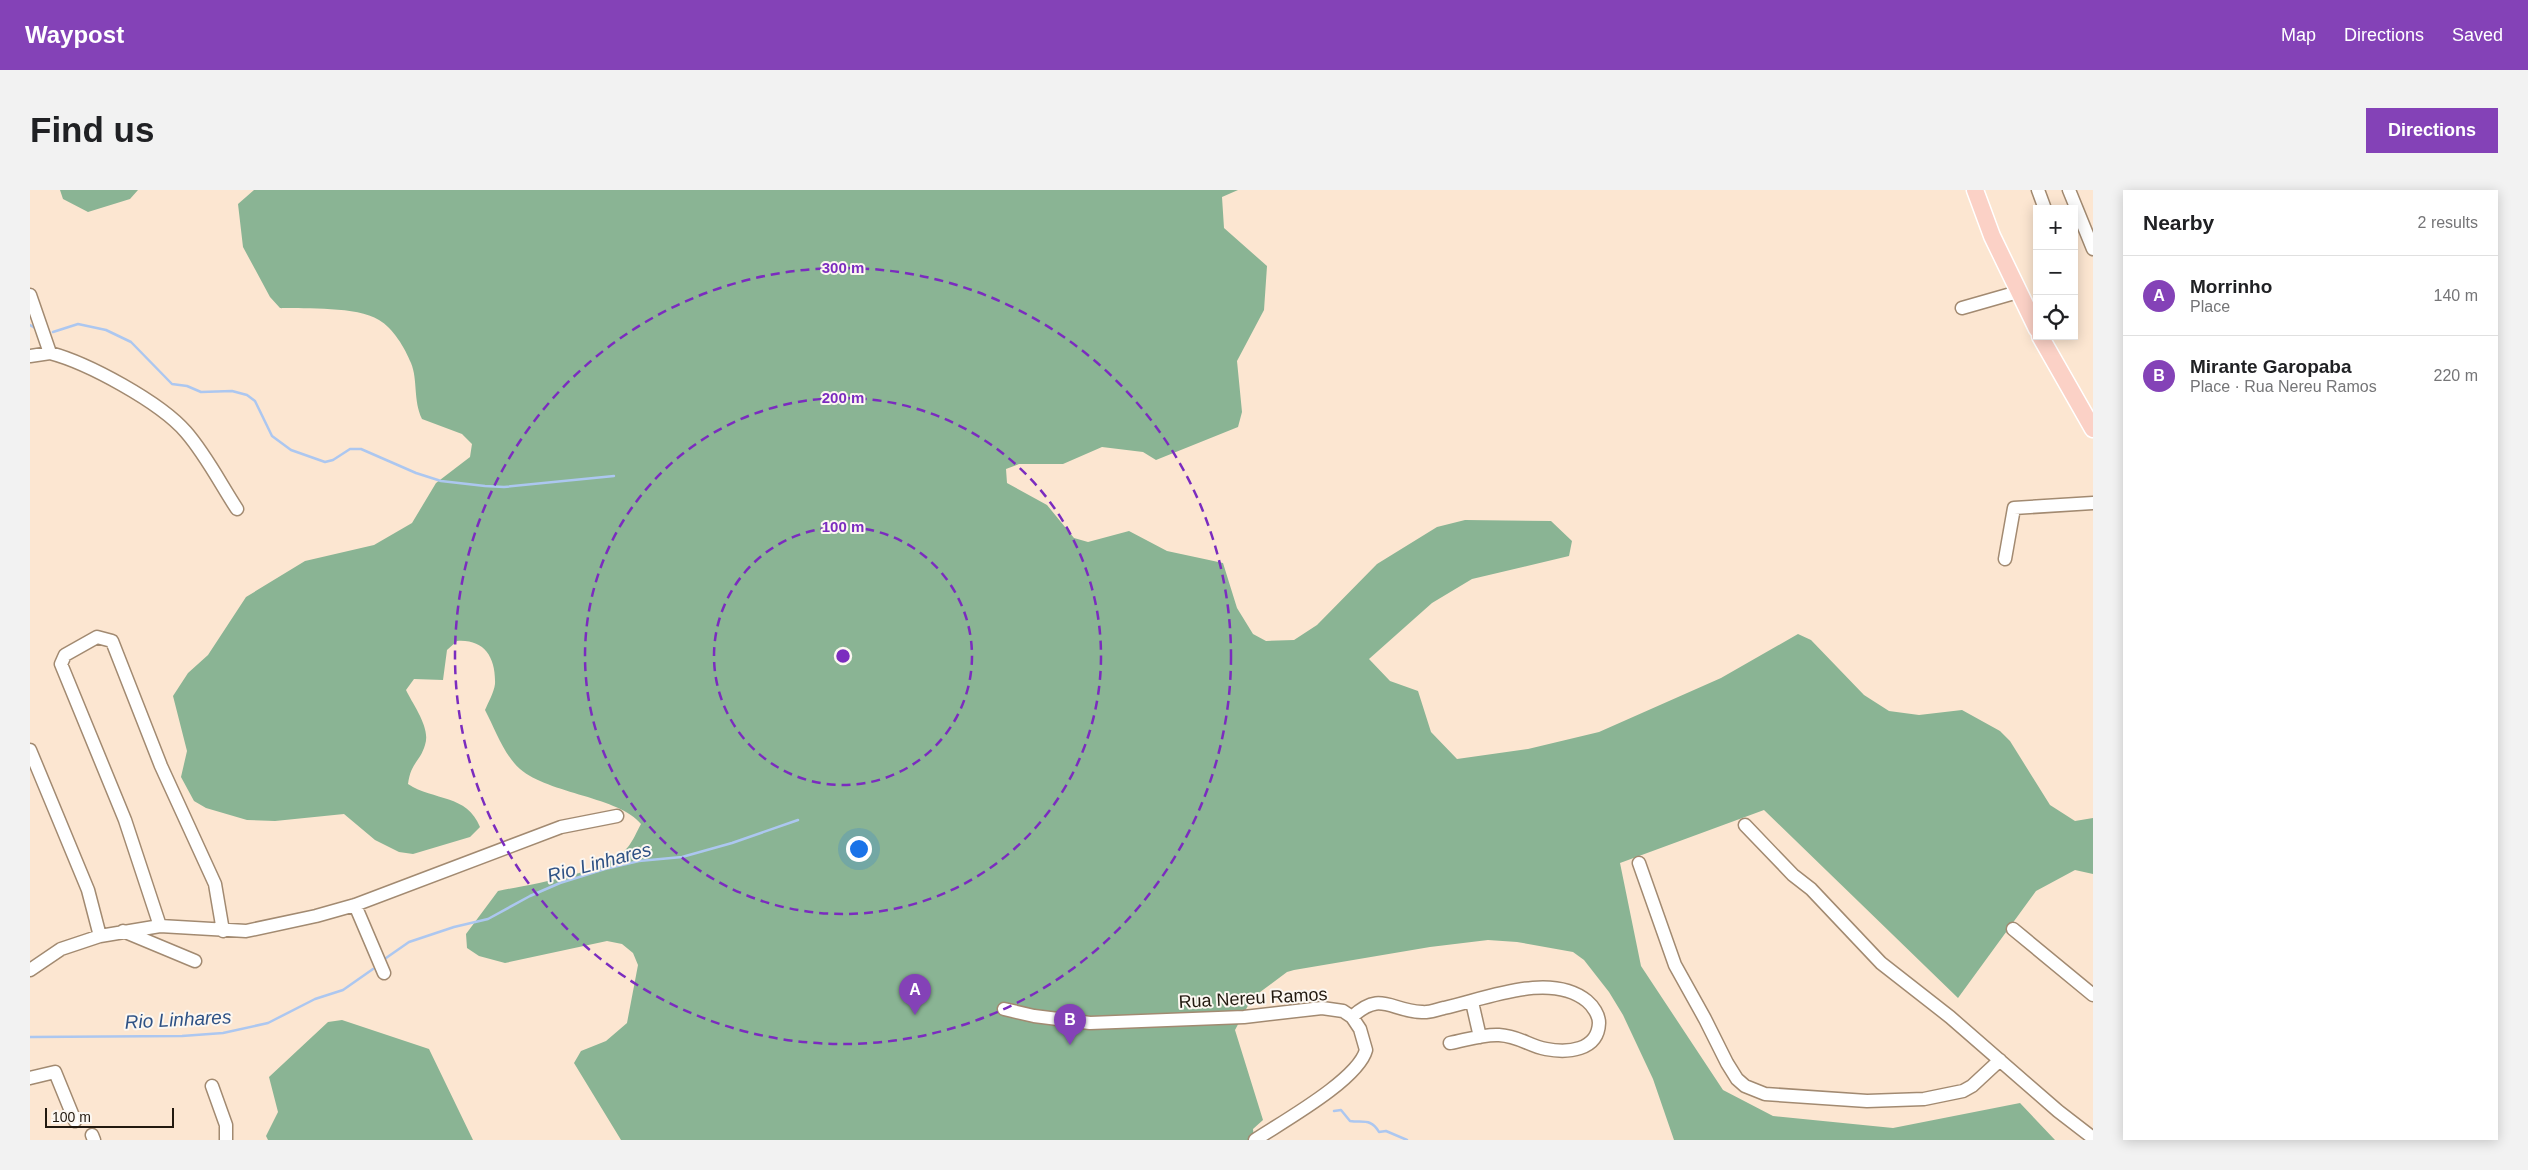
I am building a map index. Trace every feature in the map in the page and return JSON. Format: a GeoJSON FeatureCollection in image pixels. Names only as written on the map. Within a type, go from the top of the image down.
{"type":"FeatureCollection","features":[{"type":"Feature","properties":{"kind":"main road"},"geometry":{"type":"LineString","coordinates":[[1975,190],[1992,236],[2033,321]]}},
{"type":"Feature","properties":{"kind":"main road"},"geometry":{"type":"LineString","coordinates":[[2042,340],[2093,429]]}},
{"type":"Feature","properties":{"kind":"street"},"geometry":{"type":"LineString","coordinates":[[2038,190],[2044,205]]}},
{"type":"Feature","properties":{"kind":"street"},"geometry":{"type":"LineString","coordinates":[[2069,190],[2093,249]]}},
{"type":"Feature","properties":{"kind":"street"},"geometry":{"type":"LineString","coordinates":[[1962,308],[2018,292]]}},
{"type":"Feature","properties":{"kind":"street"},"geometry":{"type":"LineString","coordinates":[[30,295],[50,353]]}},
{"type":"Feature","properties":{"kind":"street"},"geometry":{"type":"LineString","coordinates":[[30,356],[50,353],[83,364],[171,417],[200,450],[236,509]]}},
{"type":"Feature","properties":{"kind":"street"},"geometry":{"type":"LineString","coordinates":[[2005,559],[2014,508],[2093,503]]}},
{"type":"Feature","properties":{"kind":"street"},"geometry":{"type":"LineString","coordinates":[[160,926],[125,820],[61,664],[65,655],[97,637],[112,641],[161,766],[216,884],[223,931]]}},
{"type":"Feature","properties":{"kind":"street"},"geometry":{"type":"LineString","coordinates":[[30,750],[88,890],[100,936]]}},
{"type":"Feature","properties":{"kind":"street"},"geometry":{"type":"LineString","coordinates":[[30,970],[61,949],[100,936],[123,931],[160,926],[223,931],[255,930],[355,905],[561,827],[617,816]]}},
{"type":"Feature","properties":{"kind":"street"},"geometry":{"type":"LineString","coordinates":[[1745,825],[1793,875],[1811,889],[1881,963],[1950,1017],[2058,1111],[2093,1138]]}},
{"type":"Feature","properties":{"kind":"street"},"geometry":{"type":"LineString","coordinates":[[1639,863],[1675,965],[1727,1063],[1737,1079],[1745,1086],[1764,1094],[1867,1101],[1924,1099],[1963,1091],[1972,1086],[2000,1060]]}},
{"type":"Feature","properties":{"kind":"street"},"geometry":{"type":"LineString","coordinates":[[355,905],[384,973]]}},
{"type":"Feature","properties":{"kind":"street"},"geometry":{"type":"LineString","coordinates":[[2013,929],[2093,995]]}},
{"type":"Feature","properties":{"kind":"street"},"geometry":{"type":"LineString","coordinates":[[123,931],[195,961]]}},
{"type":"Feature","properties":{"kind":"street"},"geometry":{"type":"LineString","coordinates":[[1255,1140],[1320,1098],[1359,1065],[1366,1050],[1360,1029],[1352,1017],[1369,1004],[1384,1004],[1423,1012],[1530,988],[1553,987],[1570,990],[1581,996],[1592,1005],[1599,1021],[1598,1034],[1594,1040],[1579,1049],[1546,1049],[1512,1036],[1497,1035],[1450,1043]]}},
{"type":"Feature","properties":{"kind":"street"},"geometry":{"type":"LineString","coordinates":[[1472,1002],[1480,1037]]}},
{"type":"Feature","properties":{"kind":"street","name":"Rua Nereu Ramos"},"geometry":{"type":"LineString","coordinates":[[1004,1009],[1034,1016],[1083,1022],[1244,1017],[1322,1008],[1343,1012],[1352,1017]]}},
{"type":"Feature","properties":{"kind":"street"},"geometry":{"type":"LineString","coordinates":[[30,1078],[54,1072],[74,1121]]}},
{"type":"Feature","properties":{"kind":"street"},"geometry":{"type":"LineString","coordinates":[[212,1086],[226,1125],[226,1140]]}},
{"type":"Feature","properties":{"kind":"green space"},"geometry":{"type":"Polygon","coordinates":[[[60,190],[138,190],[130,199],[88,212],[63,199],[60,190]]]}},
{"type":"Feature","properties":{"kind":"green space"},"geometry":{"type":"Polygon","coordinates":[[[254,190],[1238,190],[1222,197],[1224,228],[1267,266],[1264,310],[1237,361],[1242,412],[1238,427],[1156,460],[1143,452],[1102,447],[1063,464],[1019,464],[1006,469],[1007,483],[1047,505],[1074,538],[1088,542],[1129,531],[1167,551],[1223,563],[1237,608],[1253,634],[1266,641],[1294,640],[1317,625],[1377,564],[1437,527],[1465,520],[1551,521],[1572,541],[1569,556],[1472,579],[1432,603],[1369,659],[1390,681],[1418,691],[1431,732],[1457,759],[1528,749],[1599,732],[1721,678],[1798,634],[1811,640],[1864,695],[1889,711],[1919,715],[1962,710],[2000,731],[2010,741],[2050,805],[2075,821],[2093,818],[2093,874],[2075,870],[2036,891],[1958,998],[1764,810],[1620,863],[1641,966],[1723,1090],[1773,1116],[1893,1128],[2020,1103],[2055,1140],[1674,1140],[1653,1079],[1623,1015],[1609,992],[1584,960],[1573,952],[1517,942],[1488,940],[1430,947],[1294,970],[1287,972],[1252,998],[1235,1030],[1263,1120],[1253,1129],[1254,1140],[621,1140],[574,1063],[581,1051],[606,1041],[627,1023],[638,965],[633,953],[622,944],[607,941],[505,963],[479,956],[467,948],[466,934],[498,891],[548,881],[586,871],[603,864],[628,847],[641,824],[631,815],[601,801],[548,784],[533,777],[514,763],[509,757],[485,710],[495,684],[495,674],[491,658],[481,647],[466,641],[457,641],[447,650],[443,680],[414,679],[406,690],[426,731],[423,751],[413,766],[408,784],[458,803],[467,809],[474,816],[480,827],[470,837],[413,854],[399,852],[375,840],[344,814],[275,821],[247,820],[206,808],[194,801],[181,777],[187,751],[173,696],[188,673],[208,655],[246,597],[305,561],[374,545],[412,523],[436,483],[470,457],[472,444],[462,434],[422,419],[417,405],[411,363],[398,339],[379,320],[358,312],[345,310],[280,308],[270,297],[243,247],[238,204],[254,190]]]}},
{"type":"Feature","properties":{"kind":"green space"},"geometry":{"type":"Polygon","coordinates":[[[342,1020],[429,1049],[473,1140],[268,1140],[266,1136],[278,1112],[269,1077],[328,1022],[342,1020]]]}},
{"type":"Feature","properties":{"kind":"waterway"},"geometry":{"type":"LineString","coordinates":[[53,332],[78,324],[106,330],[131,342],[172,384],[187,386],[201,392],[232,391],[247,395],[255,401],[272,436],[291,450],[325,462],[333,460],[350,449],[361,449],[416,473],[441,481],[504,487],[614,476]]}},
{"type":"Feature","properties":{"kind":"waterway"},"geometry":{"type":"LineString","coordinates":[[30,325],[37,329]]}},
{"type":"Feature","properties":{"kind":"waterway","name":"Rio Linhares"},"geometry":{"type":"LineString","coordinates":[[386,958],[409,942],[454,927],[488,919],[530,896],[560,883],[639,861],[682,857],[732,843],[798,820]]}},
{"type":"Feature","properties":{"kind":"waterway","name":"Rio Linhares"},"geometry":{"type":"LineString","coordinates":[[30,1037],[182,1036],[223,1033],[268,1023],[315,999],[343,990],[373,969]]}},
{"type":"Feature","properties":{"kind":"waterway"},"geometry":{"type":"LineString","coordinates":[[1334,1111],[1341,1110],[1350,1121],[1370,1123],[1379,1132],[1386,1131],[1407,1140]]}},
{"type":"Feature","properties":{"kind":"place","name":"Morrinho"},"geometry":{"type":"Point","coordinates":[915,1015]}},
{"type":"Feature","properties":{"kind":"place","name":"Mirante Garopaba"},"geometry":{"type":"Point","coordinates":[1070,1045]}}]}
